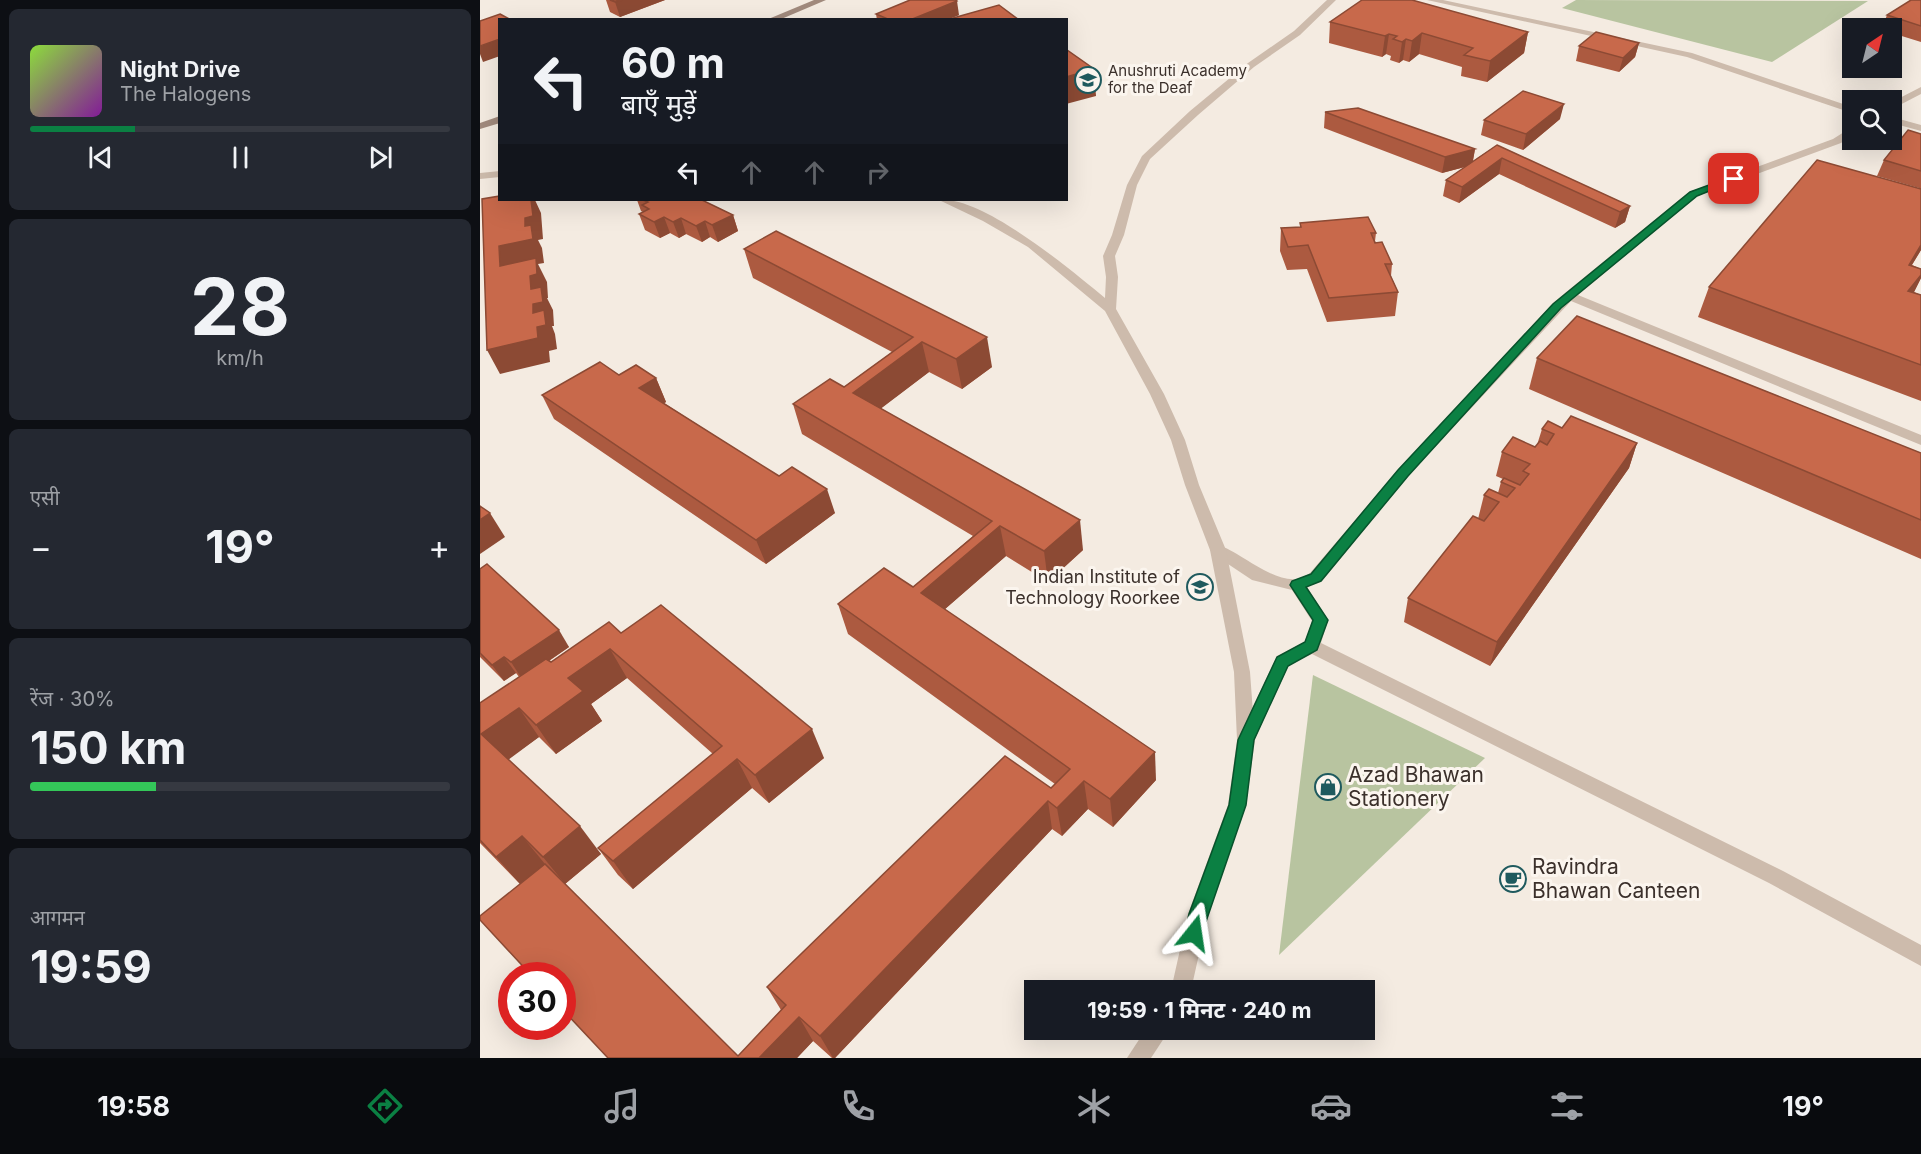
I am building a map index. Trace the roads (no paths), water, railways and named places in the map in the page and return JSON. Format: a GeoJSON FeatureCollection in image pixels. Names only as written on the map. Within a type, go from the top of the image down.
{"type":"FeatureCollection","features":[{"type":"Feature","properties":{"kind":"main road"},"geometry":{"type":"LineString","coordinates":[[775,18],[822,0]]}},
{"type":"Feature","properties":{"kind":"main road"},"geometry":{"type":"LineString","coordinates":[[480,126],[498,120]]}},
{"type":"Feature","properties":{"kind":"street"},"geometry":{"type":"LineString","coordinates":[[1110,309],[1112,277],[1109,256],[1118,235],[1132,185],[1146,158],[1194,113],[1251,65],[1297,33],[1332,0]]}},
{"type":"Feature","properties":{"kind":"street"},"geometry":{"type":"LineString","coordinates":[[1431,0],[1689,55],[1842,107]]}},
{"type":"Feature","properties":{"kind":"street"},"geometry":{"type":"LineString","coordinates":[[1902,100],[1921,90]]}},
{"type":"Feature","properties":{"kind":"street"},"geometry":{"type":"LineString","coordinates":[[1902,123],[1921,128]]}},
{"type":"Feature","properties":{"kind":"street"},"geometry":{"type":"LineString","coordinates":[[1218,550],[1258,576],[1297,585],[1316,577],[1403,473],[1557,306],[1693,194],[1842,137]]}},
{"type":"Feature","properties":{"kind":"street"},"geometry":{"type":"LineString","coordinates":[[480,176],[498,174]]}},
{"type":"Feature","properties":{"kind":"street"},"geometry":{"type":"LineString","coordinates":[[946,201],[987,219],[1032,245],[1110,309],[1157,394],[1178,440],[1192,485],[1218,550],[1242,672],[1246,740],[1238,805],[1198,914],[1183,980]]}},
{"type":"Feature","properties":{"kind":"street"},"geometry":{"type":"LineString","coordinates":[[1569,296],[1921,440]]}},
{"type":"Feature","properties":{"kind":"street"},"geometry":{"type":"LineString","coordinates":[[1246,740],[1282,662],[1312,646],[1320,620],[1297,585]]}},
{"type":"Feature","properties":{"kind":"street"},"geometry":{"type":"LineString","coordinates":[[1312,646],[1776,877],[1921,956]]}},
{"type":"Feature","properties":{"kind":"street"},"geometry":{"type":"LineString","coordinates":[[1138,1058],[1150,1040]]}},
{"type":"Feature","properties":{"kind":"place","name":"Anushruti Academy for the Deaf"},"geometry":{"type":"Point","coordinates":[1088,80]}},
{"type":"Feature","properties":{"kind":"place","name":"Indian Institute of Technology Roorkee"},"geometry":{"type":"Point","coordinates":[1200,587]}},
{"type":"Feature","properties":{"kind":"place","name":"Azad Bhawan Stationery"},"geometry":{"type":"Point","coordinates":[1328,787]}},
{"type":"Feature","properties":{"kind":"place","name":"Ravindra Bhawan Canteen"},"geometry":{"type":"Point","coordinates":[1513,879]}}]}
